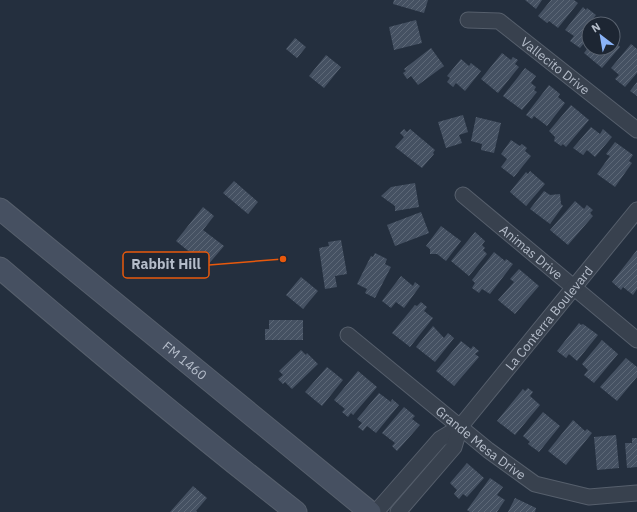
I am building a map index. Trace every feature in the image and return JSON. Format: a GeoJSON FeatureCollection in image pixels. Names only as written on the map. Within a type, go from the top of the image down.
{"type":"FeatureCollection","features":[{"type":"Feature","properties":{"kind":"main road","name":"FM 1460"},"geometry":{"type":"LineString","coordinates":[[0,209],[370,512]]}},
{"type":"Feature","properties":{"kind":"main road"},"geometry":{"type":"LineString","coordinates":[[0,268],[81,338],[213,447],[296,512]]}},
{"type":"Feature","properties":{"kind":"street","name":"Vallecito Drive"},"geometry":{"type":"LineString","coordinates":[[468,20],[499,21],[637,130]]}},
{"type":"Feature","properties":{"kind":"street","name":"Animas Drive"},"geometry":{"type":"LineString","coordinates":[[463,195],[637,340]]}},
{"type":"Feature","properties":{"kind":"street","name":"La Conterra Boulevard"},"geometry":{"type":"LineString","coordinates":[[376,512],[440,439],[460,427],[637,210]]}},
{"type":"Feature","properties":{"kind":"street","name":"Grande Mesa Drive"},"geometry":{"type":"LineString","coordinates":[[348,335],[488,450],[535,484],[589,497],[637,493]]}},
{"type":"Feature","properties":{"kind":"street","name":"La Conterra Boulevard"},"geometry":{"type":"LineString","coordinates":[[398,512],[454,447],[460,427]]}},
{"type":"Feature","properties":{"kind":"building"},"geometry":{"type":"Polygon","coordinates":[[[394,0],[428,0],[424,13],[393,4],[394,0]]]}},
{"type":"Feature","properties":{"kind":"building"},"geometry":{"type":"Polygon","coordinates":[[[525,0],[542,0],[536,9],[525,0]]]}},
{"type":"Feature","properties":{"kind":"building"},"geometry":{"type":"Polygon","coordinates":[[[551,0],[574,0],[578,3],[558,28],[549,21],[547,23],[538,16],[551,0]]]}},
{"type":"Feature","properties":{"kind":"building"},"geometry":{"type":"Polygon","coordinates":[[[583,7],[586,10],[587,8],[596,15],[581,16],[580,48],[570,41],[574,36],[565,30],[583,7]]]}},
{"type":"Feature","properties":{"kind":"building"},"geometry":{"type":"Polygon","coordinates":[[[416,20],[422,43],[394,50],[389,27],[416,20]]]}},
{"type":"Feature","properties":{"kind":"building"},"geometry":{"type":"Polygon","coordinates":[[[295,38],[306,47],[297,58],[286,49],[295,38]]]}},
{"type":"Feature","properties":{"kind":"building"},"geometry":{"type":"Polygon","coordinates":[[[631,44],[637,49],[637,73],[625,87],[615,79],[619,75],[611,68],[631,44]]]}},
{"type":"Feature","properties":{"kind":"building"},"geometry":{"type":"Polygon","coordinates":[[[431,48],[444,66],[418,85],[411,76],[407,79],[403,73],[406,71],[404,69],[431,48]]]}},
{"type":"Feature","properties":{"kind":"building"},"geometry":{"type":"Polygon","coordinates":[[[502,53],[511,60],[513,57],[518,60],[515,64],[519,67],[498,93],[481,79],[502,53]]]}},
{"type":"Feature","properties":{"kind":"building"},"geometry":{"type":"Polygon","coordinates":[[[326,55],[341,67],[324,88],[309,76],[326,55]]]}},
{"type":"Feature","properties":{"kind":"building"},"geometry":{"type":"Polygon","coordinates":[[[588,56],[612,56],[602,68],[588,56]]]}},
{"type":"Feature","properties":{"kind":"building"},"geometry":{"type":"Polygon","coordinates":[[[461,59],[469,66],[471,63],[481,71],[465,91],[456,83],[453,87],[447,82],[450,78],[447,76],[461,59]]]}},
{"type":"Feature","properties":{"kind":"building"},"geometry":{"type":"Polygon","coordinates":[[[525,68],[536,76],[531,83],[536,87],[534,90],[537,92],[522,110],[503,96],[525,68]]]}},
{"type":"Feature","properties":{"kind":"building"},"geometry":{"type":"Polygon","coordinates":[[[637,82],[637,96],[630,91],[637,82]]]}},
{"type":"Feature","properties":{"kind":"building"},"geometry":{"type":"Polygon","coordinates":[[[549,85],[560,94],[558,97],[565,103],[547,126],[534,116],[532,119],[526,115],[549,85]]]}},
{"type":"Feature","properties":{"kind":"building"},"geometry":{"type":"Polygon","coordinates":[[[571,105],[589,120],[566,147],[563,144],[561,146],[554,141],[555,137],[549,131],[571,105]]]}},
{"type":"Feature","properties":{"kind":"building"},"geometry":{"type":"Polygon","coordinates":[[[463,115],[468,132],[459,135],[462,143],[446,148],[438,122],[463,115]]]}},
{"type":"Feature","properties":{"kind":"building"},"geometry":{"type":"Polygon","coordinates":[[[476,117],[501,123],[494,153],[481,150],[482,144],[471,141],[476,117]]]}},
{"type":"Feature","properties":{"kind":"building"},"geometry":{"type":"Polygon","coordinates":[[[591,127],[600,134],[603,129],[612,137],[595,157],[587,150],[583,155],[573,148],[591,127]]]}},
{"type":"Feature","properties":{"kind":"building"},"geometry":{"type":"Polygon","coordinates":[[[404,129],[407,132],[410,129],[435,150],[433,153],[434,154],[422,168],[395,147],[404,137],[400,133],[404,129]]]}},
{"type":"Feature","properties":{"kind":"building"},"geometry":{"type":"Polygon","coordinates":[[[511,140],[520,146],[522,144],[527,148],[525,151],[531,156],[514,177],[501,167],[507,159],[501,154],[511,140]]]}},
{"type":"Feature","properties":{"kind":"building"},"geometry":{"type":"Polygon","coordinates":[[[615,142],[633,155],[629,161],[632,163],[615,187],[597,174],[610,156],[606,154],[615,142]]]}},
{"type":"Feature","properties":{"kind":"building"},"geometry":{"type":"Polygon","coordinates":[[[530,171],[545,184],[526,206],[510,192],[526,172],[528,174],[530,171]]]}},
{"type":"Feature","properties":{"kind":"building"},"geometry":{"type":"Polygon","coordinates":[[[234,181],[258,202],[248,214],[223,193],[234,181]]]}},
{"type":"Feature","properties":{"kind":"building"},"geometry":{"type":"Polygon","coordinates":[[[415,183],[419,207],[395,211],[395,206],[381,196],[391,187],[415,183]]]}},
{"type":"Feature","properties":{"kind":"building"},"geometry":{"type":"Polygon","coordinates":[[[544,191],[550,195],[560,194],[561,204],[563,206],[550,224],[530,209],[544,191]]]}},
{"type":"Feature","properties":{"kind":"building"},"geometry":{"type":"Polygon","coordinates":[[[575,201],[584,209],[587,205],[593,210],[590,213],[593,216],[568,245],[550,230],[575,201]]]}},
{"type":"Feature","properties":{"kind":"building"},"geometry":{"type":"Polygon","coordinates":[[[203,207],[214,216],[203,230],[224,246],[207,266],[176,241],[203,207]]]}},
{"type":"Feature","properties":{"kind":"building"},"geometry":{"type":"Polygon","coordinates":[[[421,212],[429,233],[395,246],[387,225],[421,212]]]}},
{"type":"Feature","properties":{"kind":"building"},"geometry":{"type":"Polygon","coordinates":[[[441,226],[461,241],[446,261],[437,254],[430,254],[430,249],[426,246],[441,226]]]}},
{"type":"Feature","properties":{"kind":"building"},"geometry":{"type":"Polygon","coordinates":[[[475,232],[485,241],[482,245],[485,248],[483,250],[487,254],[469,276],[451,261],[475,232]]]}},
{"type":"Feature","properties":{"kind":"building"},"geometry":{"type":"Polygon","coordinates":[[[341,240],[347,274],[335,276],[337,287],[325,289],[319,248],[329,246],[328,242],[341,240]]]}},
{"type":"Feature","properties":{"kind":"building"},"geometry":{"type":"Polygon","coordinates":[[[637,250],[637,289],[633,295],[623,287],[621,290],[612,282],[637,250]]]}},
{"type":"Feature","properties":{"kind":"building"},"geometry":{"type":"Polygon","coordinates":[[[494,252],[505,261],[506,259],[513,264],[490,294],[482,289],[479,293],[472,288],[475,283],[472,280],[494,252]]]}},
{"type":"Feature","properties":{"kind":"building"},"geometry":{"type":"Polygon","coordinates":[[[375,253],[387,259],[385,264],[391,267],[375,298],[365,293],[367,289],[357,284],[371,256],[373,257],[375,253]]]}},
{"type":"Feature","properties":{"kind":"building"},"geometry":{"type":"Polygon","coordinates":[[[519,269],[539,286],[515,314],[498,300],[514,282],[510,279],[519,269]]]}},
{"type":"Feature","properties":{"kind":"building"},"geometry":{"type":"Polygon","coordinates":[[[401,276],[413,286],[415,282],[420,286],[404,308],[396,302],[391,308],[382,301],[401,276]]]}},
{"type":"Feature","properties":{"kind":"building"},"geometry":{"type":"Polygon","coordinates":[[[301,277],[318,291],[303,309],[286,295],[301,277]]]}},
{"type":"Feature","properties":{"kind":"building"},"geometry":{"type":"Polygon","coordinates":[[[421,302],[427,307],[424,311],[433,318],[410,347],[392,333],[415,305],[417,306],[421,302]]]}},
{"type":"Feature","properties":{"kind":"building"},"geometry":{"type":"Polygon","coordinates":[[[269,320],[303,320],[303,340],[265,340],[265,329],[269,329],[269,320]]]}},
{"type":"Feature","properties":{"kind":"building"},"geometry":{"type":"Polygon","coordinates":[[[579,323],[581,325],[583,324],[598,335],[577,361],[569,354],[566,358],[557,351],[579,323]]]}},
{"type":"Feature","properties":{"kind":"building"},"geometry":{"type":"Polygon","coordinates":[[[433,326],[444,338],[448,333],[454,338],[435,362],[416,347],[433,326]]]}},
{"type":"Feature","properties":{"kind":"building"},"geometry":{"type":"Polygon","coordinates":[[[602,340],[618,354],[594,383],[584,375],[588,370],[582,364],[602,340]]]}},
{"type":"Feature","properties":{"kind":"building"},"geometry":{"type":"Polygon","coordinates":[[[461,341],[471,349],[473,346],[479,351],[475,354],[479,357],[454,386],[436,371],[461,341]]]}},
{"type":"Feature","properties":{"kind":"building"},"geometry":{"type":"Polygon","coordinates":[[[301,350],[306,355],[307,353],[318,364],[292,389],[285,382],[283,384],[278,379],[283,375],[279,371],[301,350]]]}},
{"type":"Feature","properties":{"kind":"building"},"geometry":{"type":"Polygon","coordinates":[[[626,358],[637,367],[637,377],[617,401],[600,387],[626,358]]]}},
{"type":"Feature","properties":{"kind":"building"},"geometry":{"type":"Polygon","coordinates":[[[327,367],[343,380],[322,406],[305,392],[327,367]]]}},
{"type":"Feature","properties":{"kind":"building"},"geometry":{"type":"Polygon","coordinates":[[[358,371],[377,387],[353,415],[351,413],[348,417],[342,412],[345,409],[334,400],[358,371]]]}},
{"type":"Feature","properties":{"kind":"building"},"geometry":{"type":"Polygon","coordinates":[[[528,388],[533,392],[530,396],[540,405],[515,435],[497,421],[523,389],[525,391],[528,388]]]}},
{"type":"Feature","properties":{"kind":"building"},"geometry":{"type":"Polygon","coordinates":[[[379,393],[391,402],[392,399],[399,405],[376,433],[367,426],[363,431],[358,427],[362,423],[357,419],[379,393]]]}},
{"type":"Feature","properties":{"kind":"building"},"geometry":{"type":"Polygon","coordinates":[[[404,407],[415,416],[412,419],[420,425],[397,451],[392,446],[395,443],[382,433],[404,407]]]}},
{"type":"Feature","properties":{"kind":"building"},"geometry":{"type":"Polygon","coordinates":[[[543,412],[560,426],[539,452],[528,444],[530,442],[523,436],[543,412]]]}},
{"type":"Feature","properties":{"kind":"building"},"geometry":{"type":"Polygon","coordinates":[[[573,420],[585,431],[587,429],[592,433],[566,465],[548,451],[573,420]]]}},
{"type":"Feature","properties":{"kind":"building"},"geometry":{"type":"Polygon","coordinates":[[[616,435],[619,468],[597,470],[594,437],[616,435]]]}},
{"type":"Feature","properties":{"kind":"building"},"geometry":{"type":"Polygon","coordinates":[[[632,438],[637,438],[637,467],[627,468],[625,443],[632,443],[632,438]]]}},
{"type":"Feature","properties":{"kind":"building"},"geometry":{"type":"Polygon","coordinates":[[[467,463],[484,478],[467,497],[463,494],[459,499],[454,494],[457,490],[450,483],[467,463]]]}},
{"type":"Feature","properties":{"kind":"building"},"geometry":{"type":"Polygon","coordinates":[[[490,478],[503,487],[497,495],[505,500],[497,512],[470,512],[467,510],[490,478]]]}},
{"type":"Feature","properties":{"kind":"building"},"geometry":{"type":"Polygon","coordinates":[[[193,486],[207,498],[196,511],[197,512],[170,512],[193,486]]]}},
{"type":"Feature","properties":{"kind":"building"},"geometry":{"type":"Polygon","coordinates":[[[515,498],[536,508],[535,512],[508,512],[515,498]]]}},
{"type":"Feature","properties":{"kind":"place","name":"Rabbit Hill"},"geometry":{"type":"Point","coordinates":[283,259]}}]}
